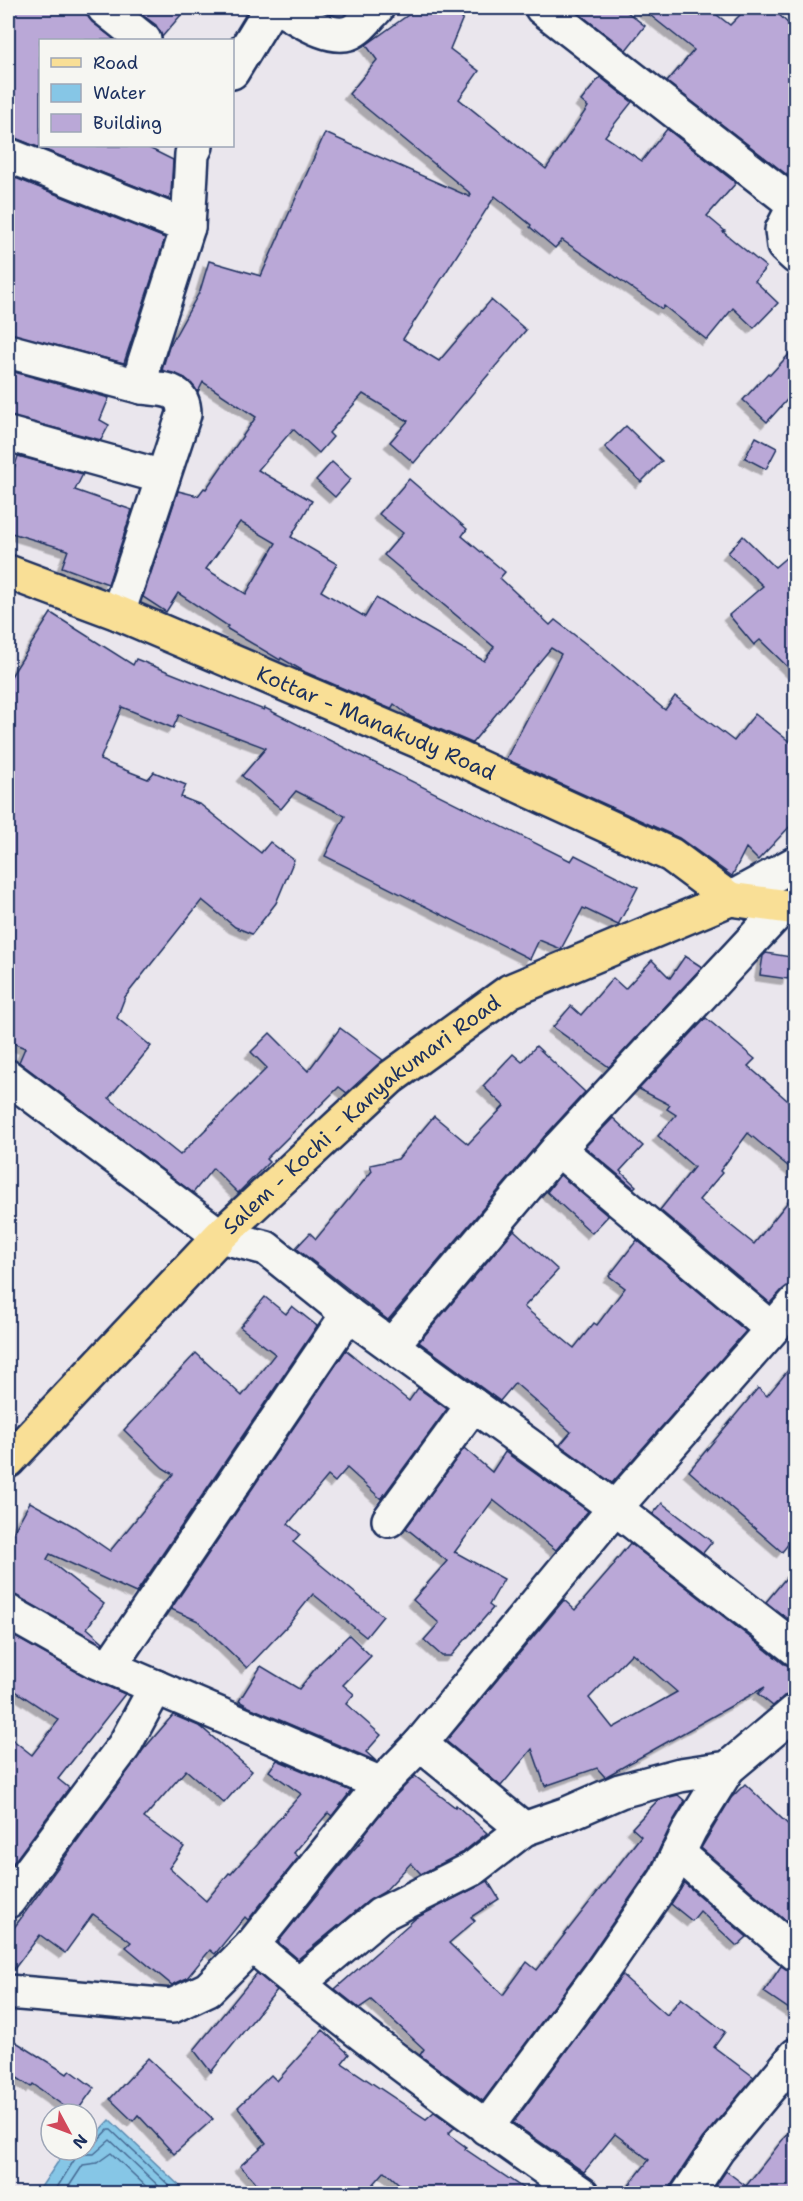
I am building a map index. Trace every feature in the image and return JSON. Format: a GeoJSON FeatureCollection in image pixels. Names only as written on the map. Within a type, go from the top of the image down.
{"type":"FeatureCollection","features":[{"type":"Feature","properties":{"kind":"main road","name":"Kottar - Manakudy Road"},"geometry":{"type":"LineString","coordinates":[[8,572],[118,613],[460,759],[671,855],[730,899]]}},
{"type":"Feature","properties":{"kind":"main road"},"geometry":{"type":"LineString","coordinates":[[730,899],[789,908]]}},
{"type":"Feature","properties":{"kind":"main road","name":"Salem - Kochi - Kanyakumari Road"},"geometry":{"type":"LineString","coordinates":[[8,1461],[220,1236],[390,1078],[510,991],[730,899]]}},
{"type":"Feature","properties":{"kind":"street"},"geometry":{"type":"LineString","coordinates":[[104,8],[143,39]]}},
{"type":"Feature","properties":{"kind":"street"},"geometry":{"type":"LineString","coordinates":[[234,69],[271,8]]}},
{"type":"Feature","properties":{"kind":"street"},"geometry":{"type":"LineString","coordinates":[[279,8],[328,33],[337,34],[350,33],[363,24],[377,8]]}},
{"type":"Feature","properties":{"kind":"street"},"geometry":{"type":"LineString","coordinates":[[542,8],[795,204],[782,230],[784,246],[795,257]]}},
{"type":"Feature","properties":{"kind":"street"},"geometry":{"type":"LineString","coordinates":[[142,387],[144,364],[188,227],[192,154],[196,147]]}},
{"type":"Feature","properties":{"kind":"street"},"geometry":{"type":"LineString","coordinates":[[8,155],[188,227]]}},
{"type":"Feature","properties":{"kind":"street"},"geometry":{"type":"LineString","coordinates":[[8,351],[142,387],[171,391],[178,395],[184,406],[184,414],[118,613]]}},
{"type":"Feature","properties":{"kind":"street"},"geometry":{"type":"LineString","coordinates":[[8,434],[163,477]]}},
{"type":"Feature","properties":{"kind":"street"},"geometry":{"type":"LineString","coordinates":[[730,899],[795,863]]}},
{"type":"Feature","properties":{"kind":"street"},"geometry":{"type":"LineString","coordinates":[[392,1346],[558,1149],[789,908]]}},
{"type":"Feature","properties":{"kind":"street"},"geometry":{"type":"LineString","coordinates":[[8,1077],[220,1236],[266,1248],[348,1314],[615,1508],[795,1648]]}},
{"type":"Feature","properties":{"kind":"street"},"geometry":{"type":"LineString","coordinates":[[558,1149],[771,1328]]}},
{"type":"Feature","properties":{"kind":"street"},"geometry":{"type":"LineString","coordinates":[[8,1992],[172,2006],[208,1989],[252,1945],[381,1784],[420,1744],[615,1508],[795,1302]]}},
{"type":"Feature","properties":{"kind":"street"},"geometry":{"type":"LineString","coordinates":[[109,1667],[348,1314]]}},
{"type":"Feature","properties":{"kind":"street"},"geometry":{"type":"LineString","coordinates":[[389,1521],[473,1405]]}},
{"type":"Feature","properties":{"kind":"street"},"geometry":{"type":"LineString","coordinates":[[8,1612],[95,1661],[381,1784]]}},
{"type":"Feature","properties":{"kind":"street"},"geometry":{"type":"LineString","coordinates":[[8,1901],[124,1746],[156,1687]]}},
{"type":"Feature","properties":{"kind":"street"},"geometry":{"type":"LineString","coordinates":[[486,2128],[600,1974],[665,1880],[678,1853],[728,1768],[795,1711]]}},
{"type":"Feature","properties":{"kind":"street"},"geometry":{"type":"LineString","coordinates":[[420,1744],[525,1829]]}},
{"type":"Feature","properties":{"kind":"street"},"geometry":{"type":"LineString","coordinates":[[298,1984],[380,1915],[472,1869],[525,1829],[620,1791],[680,1775],[728,1768]]}},
{"type":"Feature","properties":{"kind":"street"},"geometry":{"type":"LineString","coordinates":[[678,1853],[795,1954]]}},
{"type":"Feature","properties":{"kind":"street"},"geometry":{"type":"LineString","coordinates":[[252,1945],[298,1984],[486,2128],[582,2193]]}},
{"type":"Feature","properties":{"kind":"street"},"geometry":{"type":"LineString","coordinates":[[688,2193],[718,2149],[795,2055]]}},
{"type":"Feature","properties":{"kind":"water"},"geometry":{"type":"Polygon","coordinates":[[[110,2120],[187,2193],[37,2193],[58,2162],[99,2162],[99,2132],[110,2120]]]}},
{"type":"Feature","properties":{"kind":"building"},"geometry":{"type":"Polygon","coordinates":[[[8,8],[86,8],[87,15],[92,22],[114,39],[39,39],[39,147],[147,147],[173,160],[171,193],[168,199],[8,137],[8,8]]]}},
{"type":"Feature","properties":{"kind":"building"},"geometry":{"type":"Polygon","coordinates":[[[133,8],[187,8],[162,37],[156,25],[133,8]]]}},
{"type":"Feature","properties":{"kind":"building"},"geometry":{"type":"Polygon","coordinates":[[[418,8],[467,8],[450,49],[479,71],[459,99],[546,169],[588,107],[581,101],[600,77],[632,102],[605,136],[642,161],[667,129],[736,183],[707,216],[766,267],[755,281],[778,303],[754,328],[733,308],[707,340],[664,306],[662,309],[562,240],[555,248],[495,196],[403,339],[439,361],[491,300],[526,330],[414,463],[390,442],[408,421],[363,394],[329,433],[333,437],[319,453],[293,429],[258,470],[312,501],[291,537],[337,564],[321,591],[365,617],[376,598],[484,661],[494,647],[384,555],[403,533],[379,514],[409,479],[467,529],[462,536],[505,572],[500,578],[550,625],[555,620],[665,710],[675,696],[734,741],[755,714],[795,746],[795,821],[758,860],[746,848],[732,876],[679,838],[506,759],[561,654],[551,648],[472,743],[411,717],[394,704],[391,709],[305,672],[281,658],[280,660],[226,628],[228,626],[178,593],[166,612],[143,597],[178,491],[198,496],[204,488],[206,489],[256,417],[203,382],[198,392],[185,378],[162,370],[169,347],[200,291],[209,261],[261,276],[325,133],[470,197],[471,194],[349,94],[377,60],[366,45],[418,8]],[[240,522],[206,569],[246,594],[276,543],[240,522]]]}},
{"type":"Feature","properties":{"kind":"building"},"geometry":{"type":"Polygon","coordinates":[[[572,8],[622,8],[645,26],[626,50],[572,8]]]}},
{"type":"Feature","properties":{"kind":"building"},"geometry":{"type":"Polygon","coordinates":[[[641,8],[708,8],[730,25],[747,8],[772,8],[795,30],[795,181],[667,82],[694,50],[641,8]]]}},
{"type":"Feature","properties":{"kind":"building"},"geometry":{"type":"Polygon","coordinates":[[[8,175],[165,238],[124,363],[8,333],[8,175]]]}},
{"type":"Feature","properties":{"kind":"building"},"geometry":{"type":"Polygon","coordinates":[[[795,348],[795,391],[767,422],[743,400],[795,348]]]}},
{"type":"Feature","properties":{"kind":"building"},"geometry":{"type":"Polygon","coordinates":[[[14,372],[109,398],[100,420],[109,425],[101,440],[8,416],[8,390],[14,372]]]}},
{"type":"Feature","properties":{"kind":"building"},"geometry":{"type":"Polygon","coordinates":[[[626,426],[662,461],[641,482],[605,447],[626,426]]]}},
{"type":"Feature","properties":{"kind":"building"},"geometry":{"type":"Polygon","coordinates":[[[756,437],[777,448],[766,469],[745,458],[756,437]]]}},
{"type":"Feature","properties":{"kind":"building"},"geometry":{"type":"Polygon","coordinates":[[[18,456],[83,474],[75,490],[132,510],[108,584],[62,567],[68,550],[8,532],[8,470],[13,472],[18,456]]]}},
{"type":"Feature","properties":{"kind":"building"},"geometry":{"type":"Polygon","coordinates":[[[332,462],[351,479],[335,497],[316,480],[332,462]]]}},
{"type":"Feature","properties":{"kind":"building"},"geometry":{"type":"Polygon","coordinates":[[[743,536],[775,567],[795,550],[795,674],[760,640],[754,645],[729,615],[763,586],[728,553],[743,536]]]}},
{"type":"Feature","properties":{"kind":"building"},"geometry":{"type":"Polygon","coordinates":[[[51,613],[133,665],[136,659],[264,710],[265,708],[571,861],[575,855],[638,887],[618,925],[583,908],[561,949],[539,940],[530,959],[325,856],[345,816],[296,791],[281,809],[242,776],[266,748],[179,715],[173,728],[122,707],[100,760],[148,779],[154,772],[186,785],[181,797],[201,805],[261,853],[270,842],[294,860],[276,903],[252,934],[235,927],[202,900],[125,997],[117,1018],[151,1046],[109,1098],[180,1155],[267,1068],[251,1052],[270,1033],[308,1071],[340,1028],[383,1060],[347,1093],[339,1087],[266,1159],[269,1162],[238,1193],[213,1168],[193,1193],[19,1062],[25,1048],[8,1041],[8,681],[51,613]]]}},
{"type":"Feature","properties":{"kind":"building"},"geometry":{"type":"Polygon","coordinates":[[[766,953],[791,957],[788,979],[760,975],[763,956],[766,953]]]}},
{"type":"Feature","properties":{"kind":"building"},"geometry":{"type":"Polygon","coordinates":[[[685,956],[702,967],[609,1067],[553,1027],[571,1006],[581,1015],[613,978],[625,989],[652,960],[670,978],[685,956]]]}},
{"type":"Feature","properties":{"kind":"building"},"geometry":{"type":"Polygon","coordinates":[[[706,1018],[755,1059],[748,1066],[795,1107],[795,1172],[748,1133],[720,1171],[722,1173],[699,1200],[754,1244],[795,1193],[795,1280],[770,1303],[660,1210],[694,1167],[658,1136],[676,1115],[667,1109],[670,1105],[639,1089],[706,1018]]]}},
{"type":"Feature","properties":{"kind":"building"},"geometry":{"type":"Polygon","coordinates":[[[536,1046],[585,1092],[388,1320],[296,1248],[310,1233],[316,1239],[372,1171],[370,1165],[398,1159],[434,1116],[468,1144],[504,1106],[483,1086],[513,1054],[522,1062],[536,1046]]]}},
{"type":"Feature","properties":{"kind":"building"},"geometry":{"type":"Polygon","coordinates":[[[613,1118],[643,1146],[620,1171],[636,1186],[634,1188],[585,1147],[613,1118]]]}},
{"type":"Feature","properties":{"kind":"building"},"geometry":{"type":"Polygon","coordinates":[[[560,1175],[608,1216],[592,1233],[547,1192],[560,1175]]]}},
{"type":"Feature","properties":{"kind":"building"},"geometry":{"type":"Polygon","coordinates":[[[514,1230],[558,1270],[524,1307],[574,1348],[594,1323],[597,1325],[625,1288],[609,1276],[637,1240],[746,1331],[612,1483],[560,1445],[571,1432],[515,1383],[500,1401],[419,1342],[514,1230]]]}},
{"type":"Feature","properties":{"kind":"building"},"geometry":{"type":"Polygon","coordinates":[[[265,1297],[286,1314],[292,1306],[317,1326],[136,1593],[50,1554],[47,1559],[104,1604],[87,1628],[103,1642],[102,1644],[8,1593],[8,1542],[30,1502],[75,1527],[110,1551],[173,1474],[163,1468],[124,1430],[196,1353],[242,1396],[275,1354],[240,1327],[265,1297]]]}},
{"type":"Feature","properties":{"kind":"building"},"geometry":{"type":"Polygon","coordinates":[[[346,1350],[409,1401],[418,1388],[447,1409],[381,1499],[347,1468],[335,1482],[328,1476],[288,1524],[300,1534],[293,1542],[383,1616],[366,1637],[313,1594],[289,1624],[247,1668],[198,1621],[171,1609],[346,1350]]]}},
{"type":"Feature","properties":{"kind":"building"},"geometry":{"type":"Polygon","coordinates":[[[795,1362],[795,1536],[782,1552],[689,1471],[758,1388],[767,1396],[795,1362]]]}},
{"type":"Feature","properties":{"kind":"building"},"geometry":{"type":"Polygon","coordinates":[[[464,1448],[492,1472],[505,1452],[588,1511],[556,1550],[493,1500],[454,1553],[504,1579],[489,1605],[493,1608],[451,1656],[442,1656],[424,1640],[439,1623],[413,1600],[447,1561],[406,1528],[464,1448]]]}},
{"type":"Feature","properties":{"kind":"building"},"geometry":{"type":"Polygon","coordinates":[[[662,1503],[712,1542],[703,1553],[653,1514],[662,1503]]]}},
{"type":"Feature","properties":{"kind":"building"},"geometry":{"type":"Polygon","coordinates":[[[630,1543],[784,1664],[795,1667],[795,1693],[784,1696],[773,1706],[758,1694],[765,1687],[605,1777],[597,1768],[545,1786],[532,1749],[501,1786],[446,1741],[564,1600],[575,1610],[630,1543]],[[632,1653],[589,1698],[613,1728],[677,1692],[632,1653]]]}},
{"type":"Feature","properties":{"kind":"building"},"geometry":{"type":"Polygon","coordinates":[[[795,1567],[795,1625],[766,1602],[795,1567]]]}},
{"type":"Feature","properties":{"kind":"building"},"geometry":{"type":"Polygon","coordinates":[[[8,1633],[86,1677],[125,1694],[58,1779],[69,1788],[8,1870],[8,1736],[32,1755],[59,1720],[8,1686],[8,1633]]]}},
{"type":"Feature","properties":{"kind":"building"},"geometry":{"type":"Polygon","coordinates":[[[349,1635],[371,1656],[343,1685],[354,1694],[346,1704],[381,1735],[366,1752],[376,1761],[239,1701],[261,1666],[299,1689],[318,1665],[349,1635]]]}},
{"type":"Feature","properties":{"kind":"building"},"geometry":{"type":"Polygon","coordinates":[[[173,1715],[201,1727],[252,1771],[224,1803],[186,1770],[144,1818],[184,1847],[169,1868],[206,1901],[301,1794],[269,1771],[277,1760],[351,1791],[332,1816],[328,1813],[294,1853],[299,1857],[248,1920],[245,1917],[215,1954],[210,1950],[187,1978],[172,1985],[126,1947],[131,1942],[93,1914],[65,1953],[40,1935],[8,1974],[8,1936],[143,1750],[173,1715]]]}},
{"type":"Feature","properties":{"kind":"building"},"geometry":{"type":"Polygon","coordinates":[[[415,1776],[455,1807],[456,1805],[487,1833],[462,1853],[421,1874],[411,1863],[384,1892],[368,1901],[298,1959],[278,1942],[364,1838],[362,1837],[395,1796],[415,1776]]]}},
{"type":"Feature","properties":{"kind":"building"},"geometry":{"type":"Polygon","coordinates":[[[745,1784],[795,1831],[795,1929],[701,1848],[731,1798],[745,1784]]]}},
{"type":"Feature","properties":{"kind":"building"},"geometry":{"type":"Polygon","coordinates":[[[678,1795],[685,1801],[649,1870],[585,1963],[483,2101],[421,2056],[424,2049],[371,2000],[359,2008],[335,1989],[416,1918],[488,1881],[499,1899],[471,1917],[475,1921],[449,1943],[503,1995],[527,1962],[537,1970],[641,1836],[632,1828],[658,1800],[678,1795]]]}},
{"type":"Feature","properties":{"kind":"building"},"geometry":{"type":"Polygon","coordinates":[[[684,1883],[747,1937],[737,1946],[700,1911],[692,1921],[671,1904],[684,1883]]]}},
{"type":"Feature","properties":{"kind":"building"},"geometry":{"type":"Polygon","coordinates":[[[781,1966],[795,1972],[795,2013],[764,1992],[781,1966]]]}},
{"type":"Feature","properties":{"kind":"building"},"geometry":{"type":"Polygon","coordinates":[[[257,1973],[277,1990],[211,2072],[194,2050],[257,1973]]]}},
{"type":"Feature","properties":{"kind":"building"},"geometry":{"type":"Polygon","coordinates":[[[622,1975],[667,2015],[681,1998],[725,2032],[714,2047],[754,2077],[702,2139],[672,2184],[669,2193],[623,2193],[649,2160],[615,2134],[584,2172],[513,2123],[622,1975]]]}},
{"type":"Feature","properties":{"kind":"building"},"geometry":{"type":"Polygon","coordinates":[[[323,2030],[349,2054],[342,2063],[426,2119],[434,2112],[455,2127],[448,2134],[466,2147],[465,2149],[530,2193],[409,2193],[385,2171],[366,2193],[265,2193],[240,2166],[266,2143],[238,2107],[271,2075],[277,2081],[323,2030]]]}},
{"type":"Feature","properties":{"kind":"building"},"geometry":{"type":"Polygon","coordinates":[[[8,2037],[67,2074],[70,2070],[94,2088],[84,2102],[58,2102],[33,2084],[31,2087],[8,2072],[8,2037]]]}},
{"type":"Feature","properties":{"kind":"building"},"geometry":{"type":"Polygon","coordinates":[[[148,2058],[213,2119],[174,2154],[138,2115],[133,2121],[110,2099],[148,2058]]]}},
{"type":"Feature","properties":{"kind":"building"},"geometry":{"type":"Polygon","coordinates":[[[795,2124],[795,2193],[711,2193],[726,2171],[746,2186],[795,2124]]]}}]}
